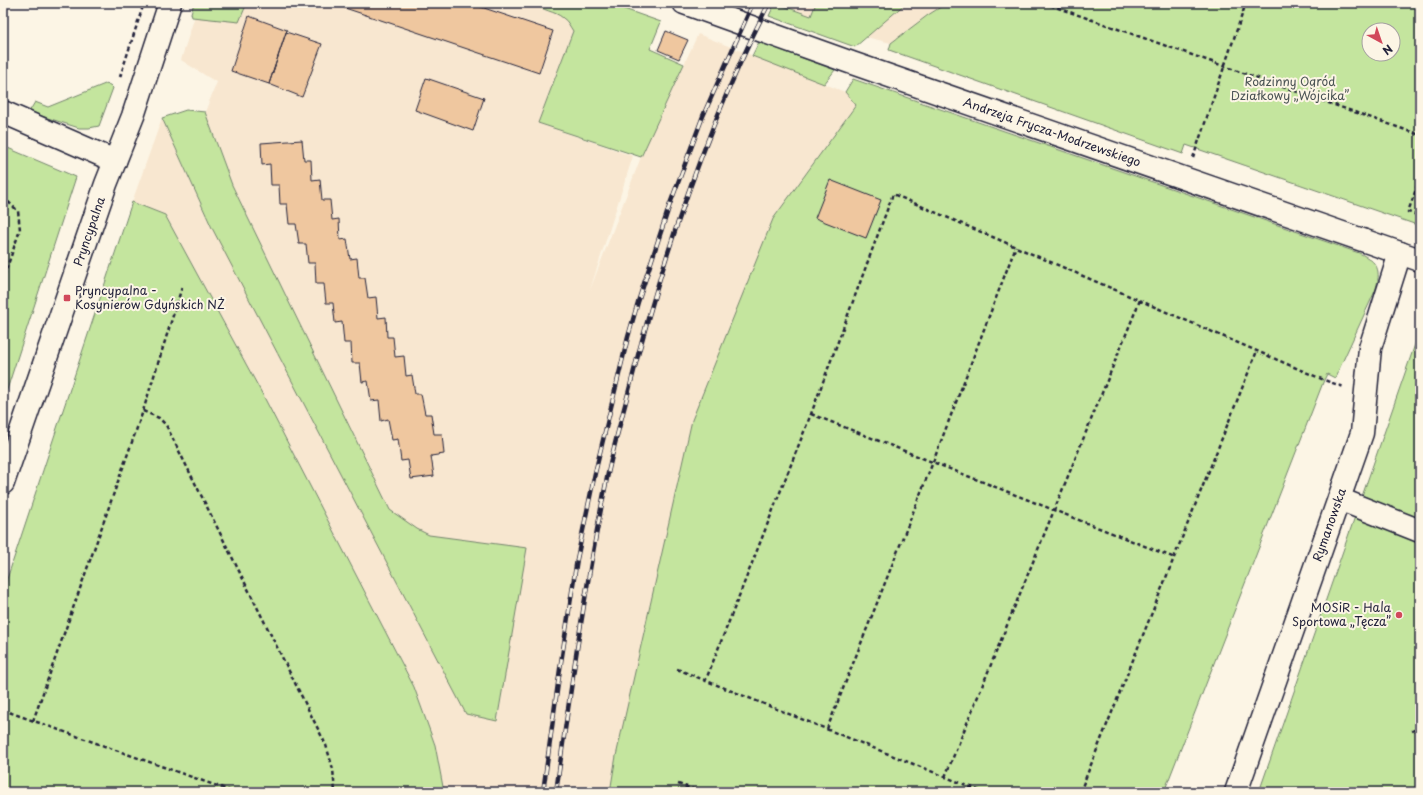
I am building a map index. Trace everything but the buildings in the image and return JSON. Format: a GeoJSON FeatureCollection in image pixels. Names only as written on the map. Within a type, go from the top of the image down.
{"type":"FeatureCollection","features":[{"type":"Feature","properties":{"kind":"street","name":"Pryncypalna"},"geometry":{"type":"LineString","coordinates":[[3,483],[115,161],[133,116],[170,3]]}},
{"type":"Feature","properties":{"kind":"street","name":"Andrzeja Frycza-Modrzewskiego"},"geometry":{"type":"LineString","coordinates":[[684,3],[852,63],[1420,260]]}},
{"type":"Feature","properties":{"kind":"street"},"geometry":{"type":"LineString","coordinates":[[3,112],[115,161]]}},
{"type":"Feature","properties":{"kind":"street","name":"Rymanowska"},"geometry":{"type":"LineString","coordinates":[[1236,792],[1362,433],[1370,348],[1400,253]]}},
{"type":"Feature","properties":{"kind":"street"},"geometry":{"type":"LineString","coordinates":[[1339,499],[1420,531]]}},
{"type":"Feature","properties":{"kind":"path"},"geometry":{"type":"LineString","coordinates":[[120,77],[144,3]]}},
{"type":"Feature","properties":{"kind":"path"},"geometry":{"type":"LineString","coordinates":[[1044,3],[1420,135]]}},
{"type":"Feature","properties":{"kind":"path"},"geometry":{"type":"LineString","coordinates":[[1196,149],[1223,66],[1246,3]]}},
{"type":"Feature","properties":{"kind":"path"},"geometry":{"type":"LineString","coordinates":[[1420,178],[1408,212],[1420,216]]}},
{"type":"Feature","properties":{"kind":"path"},"geometry":{"type":"LineString","coordinates":[[706,682],[811,414],[893,194],[1324,380],[1365,394]]}},
{"type":"Feature","properties":{"kind":"path"},"geometry":{"type":"LineString","coordinates":[[3,197],[18,211],[20,230],[3,279]]}},
{"type":"Feature","properties":{"kind":"path"},"geometry":{"type":"LineString","coordinates":[[827,729],[933,462],[1016,246]]}},
{"type":"Feature","properties":{"kind":"path"},"geometry":{"type":"LineString","coordinates":[[33,721],[143,411],[182,287]]}},
{"type":"Feature","properties":{"kind":"path"},"geometry":{"type":"LineString","coordinates":[[945,777],[1140,300]]}},
{"type":"Feature","properties":{"kind":"path"},"geometry":{"type":"LineString","coordinates":[[1080,792],[1257,351]]}},
{"type":"Feature","properties":{"kind":"path"},"geometry":{"type":"LineString","coordinates":[[143,411],[159,418],[166,425],[326,745],[333,769],[335,792]]}},
{"type":"Feature","properties":{"kind":"path"},"geometry":{"type":"LineString","coordinates":[[811,414],[1175,558]]}},
{"type":"Feature","properties":{"kind":"path"},"geometry":{"type":"LineString","coordinates":[[677,669],[706,682],[983,792]]}},
{"type":"Feature","properties":{"kind":"path"},"geometry":{"type":"LineString","coordinates":[[3,710],[234,792]]}},
{"type":"Feature","properties":{"kind":"path"},"geometry":{"type":"LineString","coordinates":[[1412,732],[1420,728]]}},
{"type":"Feature","properties":{"kind":"path"},"geometry":{"type":"LineString","coordinates":[[678,784],[702,792]]}},
{"type":"Feature","properties":{"kind":"shaded area"},"geometry":{"type":"Polygon","coordinates":[[[199,3],[584,3],[538,123],[633,156],[590,290],[641,157],[698,34],[845,92],[856,105],[773,219],[616,756],[610,792],[444,792],[435,745],[414,687],[265,399],[165,215],[132,202],[162,118],[212,228],[497,721],[502,694],[390,510],[232,185],[205,112],[217,82],[181,60],[199,3]]]}},
{"type":"Feature","properties":{"kind":"shaded area"},"geometry":{"type":"Polygon","coordinates":[[[775,3],[816,3],[811,16],[775,3]]]}},
{"type":"Feature","properties":{"kind":"shaded area"},"geometry":{"type":"Polygon","coordinates":[[[906,3],[947,3],[928,15],[891,43],[866,37],[906,3]]]}},
{"type":"Feature","properties":{"kind":"green space"},"geometry":{"type":"Polygon","coordinates":[[[194,3],[247,3],[239,22],[192,17],[191,13],[194,3]]]}},
{"type":"Feature","properties":{"kind":"green space"},"geometry":{"type":"Polygon","coordinates":[[[534,3],[607,3],[661,22],[650,49],[684,64],[641,157],[538,123],[573,31],[566,21],[560,16],[537,6],[534,3]]]}},
{"type":"Feature","properties":{"kind":"green space"},"geometry":{"type":"Polygon","coordinates":[[[775,3],[811,16],[816,3],[906,3],[855,47],[769,16],[775,3]]]}},
{"type":"Feature","properties":{"kind":"green space","name":"Rodzinny Ogród Działkowy „Wójcika”"},"geometry":{"type":"Polygon","coordinates":[[[947,3],[1420,3],[1420,226],[1186,145],[1183,154],[889,50],[891,43],[928,15],[947,3]]]}},
{"type":"Feature","properties":{"kind":"green space"},"geometry":{"type":"Polygon","coordinates":[[[759,42],[835,70],[824,84],[752,56],[759,42]]]}},
{"type":"Feature","properties":{"kind":"green space"},"geometry":{"type":"Polygon","coordinates":[[[853,79],[1359,253],[1374,263],[1377,268],[1378,277],[1375,291],[1335,378],[1327,374],[1324,380],[1164,792],[610,792],[616,756],[692,420],[773,219],[856,105],[845,92],[853,79]]]}},
{"type":"Feature","properties":{"kind":"green space"},"geometry":{"type":"Polygon","coordinates":[[[105,84],[110,85],[113,88],[99,126],[79,128],[29,112],[35,102],[48,107],[105,84]]]}},
{"type":"Feature","properties":{"kind":"green space"},"geometry":{"type":"Polygon","coordinates":[[[186,110],[205,112],[232,185],[390,510],[417,529],[429,535],[527,548],[497,721],[466,714],[212,228],[162,118],[186,110]]]}},
{"type":"Feature","properties":{"kind":"green space"},"geometry":{"type":"Polygon","coordinates":[[[3,146],[76,177],[3,402],[3,146]]]}},
{"type":"Feature","properties":{"kind":"green space"},"geometry":{"type":"Polygon","coordinates":[[[132,202],[165,215],[265,399],[414,687],[435,745],[444,792],[3,792],[3,591],[132,202]]]}},
{"type":"Feature","properties":{"kind":"green space"},"geometry":{"type":"Polygon","coordinates":[[[1420,330],[1420,792],[1259,792],[1420,330]]]}},
{"type":"Feature","properties":{"kind":"railway"},"geometry":{"type":"LineString","coordinates":[[543,792],[577,559],[595,473],[628,337],[670,204],[703,116],[753,3]]}},
{"type":"Feature","properties":{"kind":"railway"},"geometry":{"type":"LineString","coordinates":[[556,792],[579,635],[599,517],[612,456],[642,340],[671,242],[706,144],[726,96],[769,3]]}},
{"type":"Feature","properties":{"kind":"place","name":"Pryncypalna - Kosynierów Gdyńskich NŻ"},"geometry":{"type":"Point","coordinates":[67,298]}},
{"type":"Feature","properties":{"kind":"place","name":"MOSiR - Hala Sportowa „Tęcza”"},"geometry":{"type":"Point","coordinates":[1399,615]}}]}
